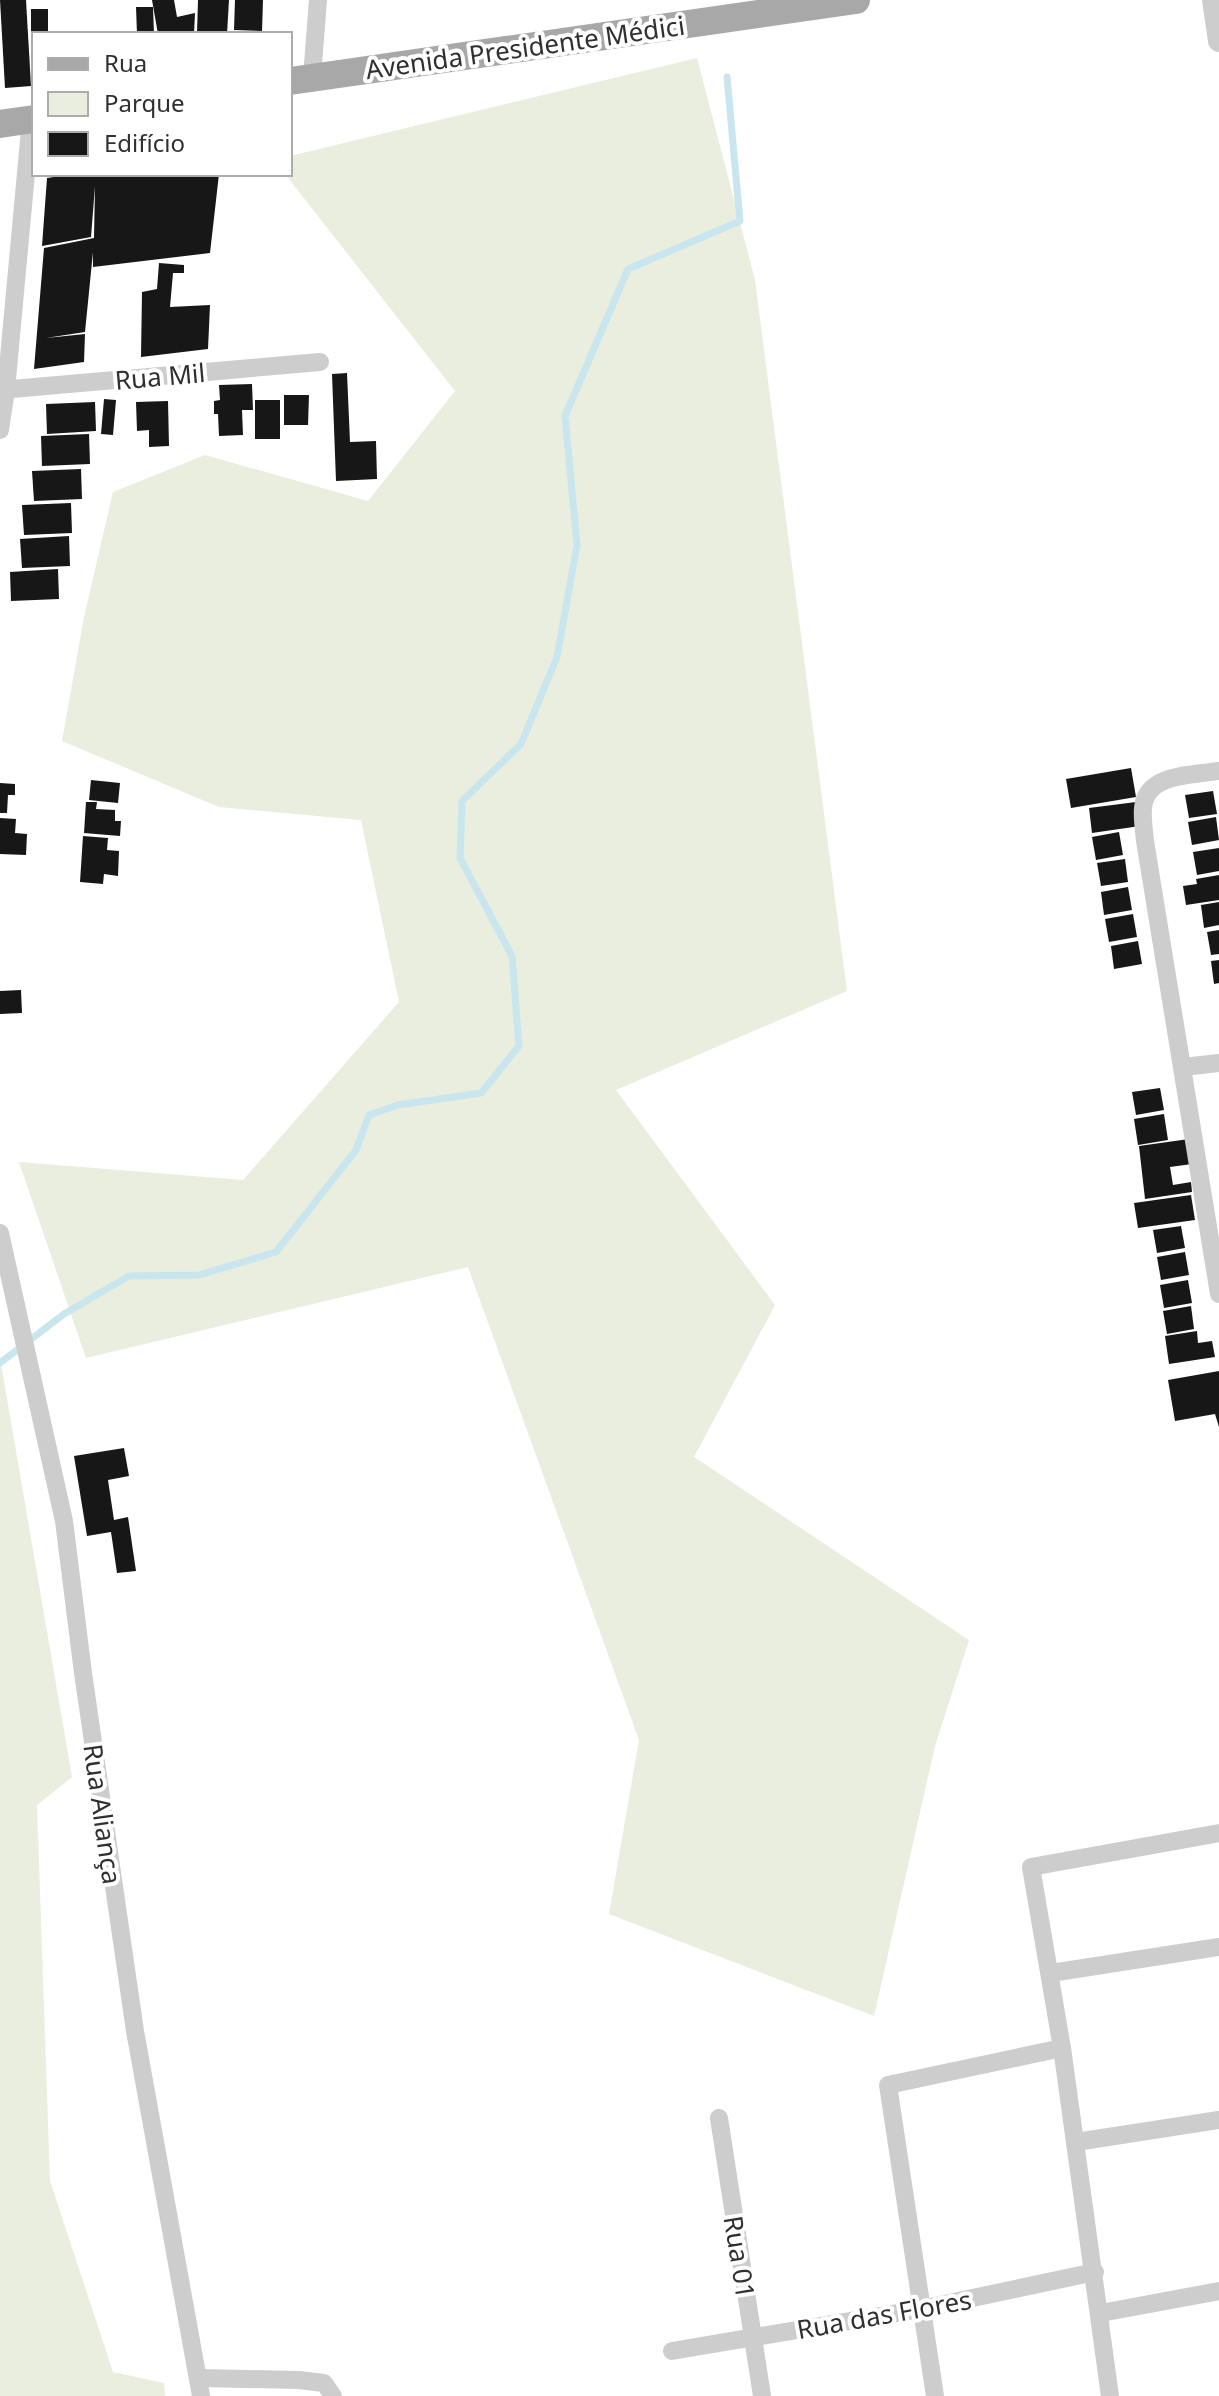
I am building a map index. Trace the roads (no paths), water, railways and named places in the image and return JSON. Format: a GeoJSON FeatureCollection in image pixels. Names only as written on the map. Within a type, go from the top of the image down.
{"type":"FeatureCollection","features":[{"type":"Feature","properties":{"kind":"main road","name":"Avenida Presidente Médici"},"geometry":{"type":"LineString","coordinates":[[301,79],[856,0]]}},
{"type":"Feature","properties":{"kind":"main road"},"geometry":{"type":"LineString","coordinates":[[0,124],[32,119]]}},
{"type":"Feature","properties":{"kind":"street"},"geometry":{"type":"LineString","coordinates":[[301,79],[318,0]]}},
{"type":"Feature","properties":{"kind":"street"},"geometry":{"type":"LineString","coordinates":[[1213,0],[1219,41]]}},
{"type":"Feature","properties":{"kind":"street"},"geometry":{"type":"LineString","coordinates":[[0,430],[32,119]]}},
{"type":"Feature","properties":{"kind":"street","name":"Rua Mil"},"geometry":{"type":"LineString","coordinates":[[3,390],[320,362]]}},
{"type":"Feature","properties":{"kind":"street"},"geometry":{"type":"LineString","coordinates":[[1219,771],[1172,778],[1156,784],[1147,794],[1143,806],[1145,841],[1219,1294]]}},
{"type":"Feature","properties":{"kind":"street"},"geometry":{"type":"LineString","coordinates":[[1183,1067],[1219,1063]]}},
{"type":"Feature","properties":{"kind":"street","name":"Rua Aliança"},"geometry":{"type":"LineString","coordinates":[[0,1233],[64,1521],[135,2031],[200,2387]]}},
{"type":"Feature","properties":{"kind":"street"},"geometry":{"type":"LineString","coordinates":[[1110,2396],[1101,2313],[1051,1973],[1031,1867],[1219,1833]]}},
{"type":"Feature","properties":{"kind":"street"},"geometry":{"type":"LineString","coordinates":[[1051,1973],[1219,1947]]}},
{"type":"Feature","properties":{"kind":"street"},"geometry":{"type":"LineString","coordinates":[[935,2396],[888,2085],[1062,2048]]}},
{"type":"Feature","properties":{"kind":"street","name":"Rua 01"},"geometry":{"type":"LineString","coordinates":[[719,2118],[762,2396]]}},
{"type":"Feature","properties":{"kind":"street"},"geometry":{"type":"LineString","coordinates":[[1076,2142],[1219,2120]]}},
{"type":"Feature","properties":{"kind":"street","name":"Rua das Flores"},"geometry":{"type":"LineString","coordinates":[[672,2351],[921,2309],[1095,2272]]}},
{"type":"Feature","properties":{"kind":"street"},"geometry":{"type":"LineString","coordinates":[[1101,2313],[1219,2291]]}},
{"type":"Feature","properties":{"kind":"street"},"geometry":{"type":"LineString","coordinates":[[200,2387],[299,2380],[324,2383],[333,2396]]}},
{"type":"Feature","properties":{"kind":"waterway"},"geometry":{"type":"LineString","coordinates":[[0,1363],[64,1314],[129,1276],[199,1275],[276,1252],[356,1150],[369,1115],[398,1105],[481,1093],[519,1046],[512,956],[460,858],[462,801],[521,744],[557,657],[577,545],[565,416],[628,269],[740,221],[727,77]]}}]}
